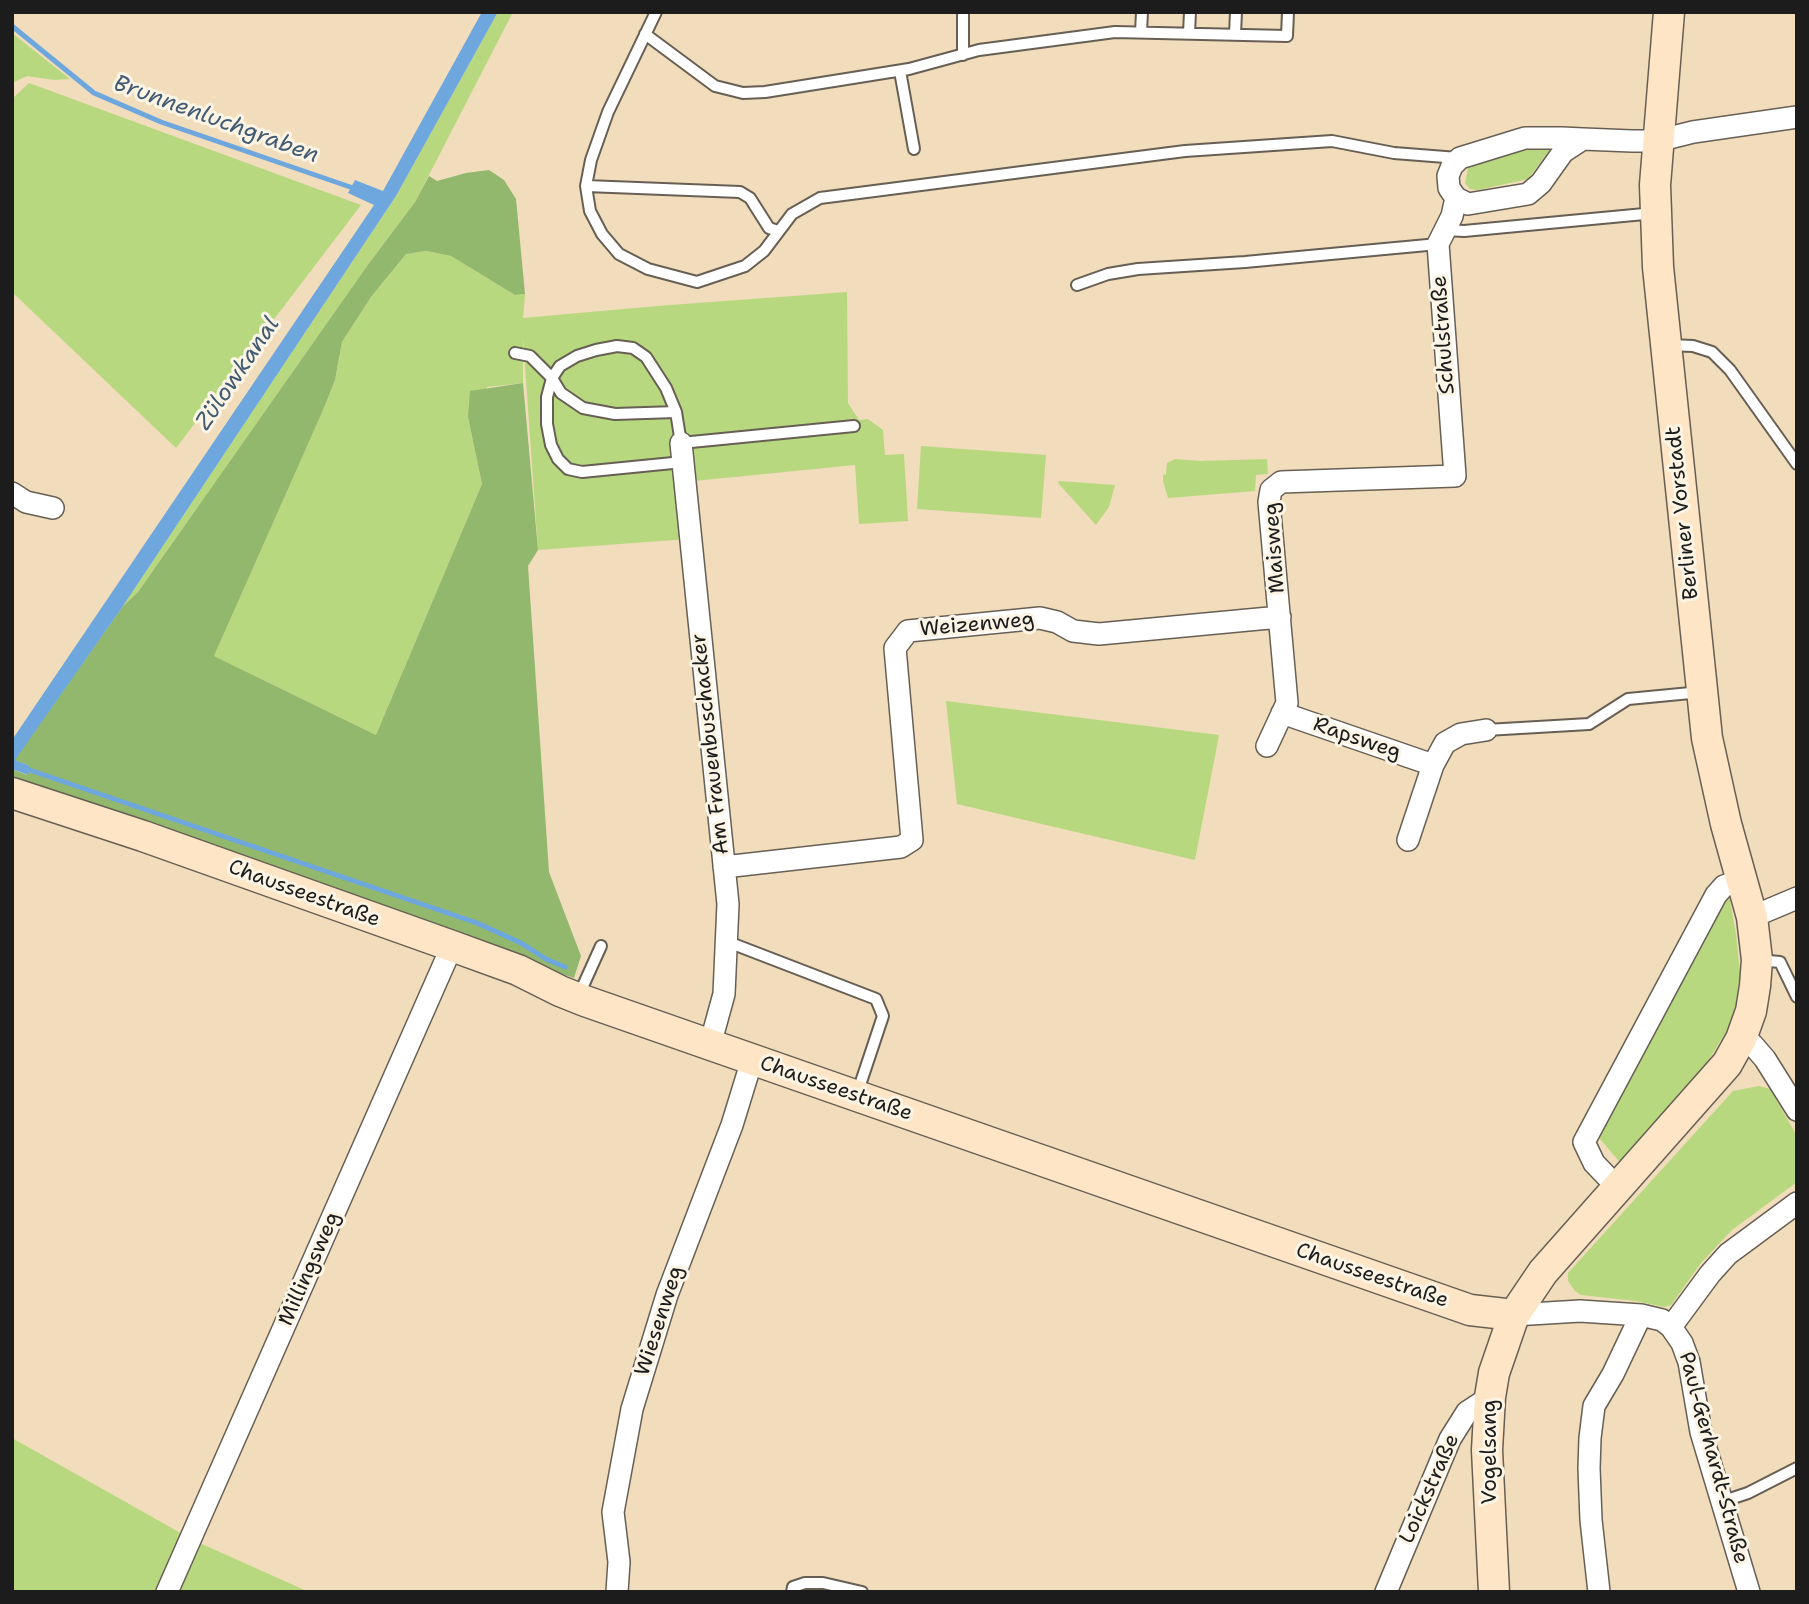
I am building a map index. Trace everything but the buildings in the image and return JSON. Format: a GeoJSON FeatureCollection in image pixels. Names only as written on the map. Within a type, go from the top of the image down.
{"type":"FeatureCollection","features":[{"type":"Feature","properties":{"kind":"main road","name":"Berliner Vorstadt"},"geometry":{"type":"LineString","coordinates":[[1514,1315],[1543,1272],[1720,1072],[1741,1039],[1751,1011],[1757,960],[1752,917],[1710,750],[1701,692],[1655,213],[1657,141],[1668,12]]}},
{"type":"Feature","properties":{"kind":"main road","name":"Chausseestraße"},"geometry":{"type":"LineString","coordinates":[[12,793],[143,836],[452,946],[518,970],[578,998],[752,1060],[1470,1310],[1514,1315]]}},
{"type":"Feature","properties":{"kind":"main road","name":"Vogelsang"},"geometry":{"type":"LineString","coordinates":[[1494,1592],[1487,1450],[1490,1397],[1494,1373],[1514,1315]]}},
{"type":"Feature","properties":{"kind":"street"},"geometry":{"type":"LineString","coordinates":[[1460,158],[1525,138],[1657,141],[1693,132],[1797,117]]}},
{"type":"Feature","properties":{"kind":"street"},"geometry":{"type":"LineString","coordinates":[[1456,198],[1468,204],[1528,194],[1541,183],[1563,152],[1583,139]]}},
{"type":"Feature","properties":{"kind":"street","name":"Schulstraße"},"geometry":{"type":"LineString","coordinates":[[1455,476],[1442,237],[1456,198],[1449,188],[1448,176],[1452,166],[1460,158]]}},
{"type":"Feature","properties":{"kind":"street","name":"Am Frauenbuschacker"},"geometry":{"type":"LineString","coordinates":[[682,452],[728,904],[724,994],[710,1045]]}},
{"type":"Feature","properties":{"kind":"street","name":"Maisweg"},"geometry":{"type":"LineString","coordinates":[[1266,746],[1287,703],[1270,490],[1281,482],[1455,476]]}},
{"type":"Feature","properties":{"kind":"street"},"geometry":{"type":"LineString","coordinates":[[12,493],[26,502],[53,508]]}},
{"type":"Feature","properties":{"kind":"street","name":"Weizenweg"},"geometry":{"type":"LineString","coordinates":[[724,867],[901,847],[912,840],[895,648],[908,631],[1040,618],[1057,622],[1073,631],[1099,634],[1280,617]]}},
{"type":"Feature","properties":{"kind":"street","name":"Rapsweg"},"geometry":{"type":"LineString","coordinates":[[1282,713],[1433,765]]}},
{"type":"Feature","properties":{"kind":"street"},"geometry":{"type":"LineString","coordinates":[[1408,840],[1433,765],[1445,743],[1461,734],[1486,730]]}},
{"type":"Feature","properties":{"kind":"street"},"geometry":{"type":"LineString","coordinates":[[1617,1187],[1594,1163],[1584,1142],[1716,895],[1724,886],[1741,880]]}},
{"type":"Feature","properties":{"kind":"street"},"geometry":{"type":"LineString","coordinates":[[1752,917],[1797,898]]}},
{"type":"Feature","properties":{"kind":"street","name":"Millingsweg"},"geometry":{"type":"LineString","coordinates":[[167,1592],[452,946]]}},
{"type":"Feature","properties":{"kind":"street"},"geometry":{"type":"LineString","coordinates":[[1741,1039],[1752,1044],[1765,1059],[1797,1110]]}},
{"type":"Feature","properties":{"kind":"street","name":"Wiesenweg"},"geometry":{"type":"LineString","coordinates":[[617,1592],[619,1562],[613,1512],[632,1409],[667,1295],[732,1125],[752,1060]]}},
{"type":"Feature","properties":{"kind":"street"},"geometry":{"type":"LineString","coordinates":[[1671,1327],[1728,1254],[1797,1203]]}},
{"type":"Feature","properties":{"kind":"street","name":"Chausseestraße"},"geometry":{"type":"LineString","coordinates":[[1514,1315],[1580,1311],[1641,1315],[1662,1320],[1671,1327]]}},
{"type":"Feature","properties":{"kind":"street"},"geometry":{"type":"LineString","coordinates":[[1599,1592],[1591,1520],[1589,1468],[1594,1406],[1614,1374],[1641,1315]]}},
{"type":"Feature","properties":{"kind":"street","name":"Paul-Gerhardt-Straße"},"geometry":{"type":"LineString","coordinates":[[1671,1327],[1682,1343],[1689,1362],[1702,1432],[1749,1592]]}},
{"type":"Feature","properties":{"kind":"street","name":"Loickstraße"},"geometry":{"type":"LineString","coordinates":[[1385,1592],[1450,1439],[1467,1412],[1490,1397]]}},
{"type":"Feature","properties":{"kind":"lane"},"geometry":{"type":"LineString","coordinates":[[656,12],[608,112],[591,160],[586,186],[590,211],[602,234],[619,254],[648,269],[697,282],[745,266],[764,251],[792,214],[820,198],[1185,151],[1332,141],[1394,153],[1460,158]]}},
{"type":"Feature","properties":{"kind":"lane"},"geometry":{"type":"LineString","coordinates":[[963,12],[963,55]]}},
{"type":"Feature","properties":{"kind":"lane"},"geometry":{"type":"LineString","coordinates":[[1141,32],[1142,12]]}},
{"type":"Feature","properties":{"kind":"lane"},"geometry":{"type":"LineString","coordinates":[[1189,33],[1190,12]]}},
{"type":"Feature","properties":{"kind":"lane"},"geometry":{"type":"LineString","coordinates":[[1235,34],[1236,12]]}},
{"type":"Feature","properties":{"kind":"lane"},"geometry":{"type":"LineString","coordinates":[[645,34],[715,86],[743,93],[900,71],[979,50],[1115,32],[1287,36],[1288,12]]}},
{"type":"Feature","properties":{"kind":"lane"},"geometry":{"type":"LineString","coordinates":[[900,71],[914,149]]}},
{"type":"Feature","properties":{"kind":"lane"},"geometry":{"type":"LineString","coordinates":[[586,186],[740,192],[750,198],[769,228],[778,231]]}},
{"type":"Feature","properties":{"kind":"lane"},"geometry":{"type":"LineString","coordinates":[[1077,285],[1108,274],[1138,269],[1245,262],[1442,237],[1464,231],[1655,213]]}},
{"type":"Feature","properties":{"kind":"lane"},"geometry":{"type":"LineString","coordinates":[[1666,345],[1693,346],[1712,352],[1730,370],[1797,464]]}},
{"type":"Feature","properties":{"kind":"lane"},"geometry":{"type":"LineString","coordinates":[[682,452],[676,412],[654,368],[646,357],[634,348],[617,346],[577,356],[560,366],[552,378],[547,397],[551,445],[558,459],[568,469],[582,472],[682,452],[854,426]]}},
{"type":"Feature","properties":{"kind":"lane"},"geometry":{"type":"LineString","coordinates":[[515,353],[530,356],[552,378],[561,393],[583,408],[615,414],[676,412]]}},
{"type":"Feature","properties":{"kind":"lane"},"geometry":{"type":"LineString","coordinates":[[1486,730],[1589,724],[1628,699],[1701,692]]}},
{"type":"Feature","properties":{"kind":"lane"},"geometry":{"type":"LineString","coordinates":[[728,942],[876,999],[883,1016],[856,1096]]}},
{"type":"Feature","properties":{"kind":"lane"},"geometry":{"type":"LineString","coordinates":[[578,998],[601,946]]}},
{"type":"Feature","properties":{"kind":"lane"},"geometry":{"type":"LineString","coordinates":[[1757,960],[1780,962],[1797,997]]}},
{"type":"Feature","properties":{"kind":"lane"},"geometry":{"type":"LineString","coordinates":[[1721,1502],[1748,1493],[1797,1468]]}},
{"type":"Feature","properties":{"kind":"lane"},"geometry":{"type":"LineString","coordinates":[[792,1592],[793,1587],[814,1583],[862,1592]]}},
{"type":"Feature","properties":{"kind":"green space"},"geometry":{"type":"Polygon","coordinates":[[[498,12],[513,12],[415,202],[138,592],[123,606],[396,196],[498,12]]]}},
{"type":"Feature","properties":{"kind":"green space"},"geometry":{"type":"Polygon","coordinates":[[[12,33],[70,79],[54,80],[27,76],[12,83],[12,33]]]}},
{"type":"Feature","properties":{"kind":"green space"},"geometry":{"type":"Polygon","coordinates":[[[29,83],[361,205],[176,448],[12,292],[12,99],[29,83]]]}},
{"type":"Feature","properties":{"kind":"green space"},"geometry":{"type":"Polygon","coordinates":[[[1526,145],[1551,148],[1528,179],[1478,190],[1470,189],[1465,183],[1468,168],[1526,145]]]}},
{"type":"Feature","properties":{"kind":"green space"},"geometry":{"type":"Polygon","coordinates":[[[489,170],[504,180],[516,199],[525,294],[515,295],[451,256],[426,251],[406,254],[371,297],[342,342],[335,380],[324,408],[214,656],[376,735],[482,484],[468,417],[470,391],[523,383],[538,550],[528,566],[549,872],[581,956],[574,978],[388,916],[12,783],[12,769],[27,775],[30,766],[14,760],[123,606],[138,592],[415,202],[429,176],[437,181],[489,170]]]}},
{"type":"Feature","properties":{"kind":"green space"},"geometry":{"type":"Polygon","coordinates":[[[426,251],[451,256],[515,295],[525,294],[523,318],[847,292],[848,403],[859,420],[868,419],[883,430],[885,455],[904,454],[908,521],[859,524],[855,465],[684,482],[688,539],[538,550],[523,338],[523,383],[487,387],[468,417],[482,484],[376,735],[214,656],[324,408],[335,380],[342,342],[371,297],[406,254],[426,251]]]}},
{"type":"Feature","properties":{"kind":"green space"},"geometry":{"type":"Polygon","coordinates":[[[921,446],[1046,455],[1041,518],[917,509],[921,446]]]}},
{"type":"Feature","properties":{"kind":"green space"},"geometry":{"type":"Polygon","coordinates":[[[1175,459],[1267,459],[1268,474],[1256,475],[1255,491],[1168,498],[1163,475],[1166,474],[1167,463],[1175,459]]]}},
{"type":"Feature","properties":{"kind":"green space"},"geometry":{"type":"Polygon","coordinates":[[[1058,483],[1115,485],[1109,507],[1096,525],[1058,483]]]}},
{"type":"Feature","properties":{"kind":"green space"},"geometry":{"type":"Polygon","coordinates":[[[946,701],[1219,735],[1195,860],[957,804],[946,701]]]}},
{"type":"Feature","properties":{"kind":"green space"},"geometry":{"type":"Polygon","coordinates":[[[1728,890],[1740,973],[1729,1027],[1703,1069],[1624,1167],[1594,1132],[1728,890]]]}},
{"type":"Feature","properties":{"kind":"green space"},"geometry":{"type":"Polygon","coordinates":[[[1759,1086],[1770,1089],[1797,1136],[1797,1182],[1732,1230],[1701,1263],[1671,1305],[1664,1307],[1581,1295],[1575,1291],[1568,1281],[1568,1273],[1733,1091],[1759,1086]]]}},
{"type":"Feature","properties":{"kind":"green space"},"geometry":{"type":"Polygon","coordinates":[[[12,1438],[193,1540],[309,1592],[12,1592],[12,1438]]]}},
{"type":"Feature","properties":{"kind":"water"},"geometry":{"type":"Polygon","coordinates":[[[482,12],[498,12],[396,196],[123,606],[15,760],[30,766],[28,775],[12,769],[12,740],[374,205],[348,193],[355,180],[383,191],[482,12]]]}},
{"type":"Feature","properties":{"kind":"waterway","name":"Brunnenluchgraben"},"geometry":{"type":"LineString","coordinates":[[12,26],[94,93],[161,122],[356,189]]}},
{"type":"Feature","properties":{"kind":"waterway"},"geometry":{"type":"LineString","coordinates":[[12,764],[477,923],[565,967]]}},
{"type":"Feature","properties":{"kind":"water label","name":"Zülowkanal"},"geometry":{"type":"Point","coordinates":[238,374]}}]}
